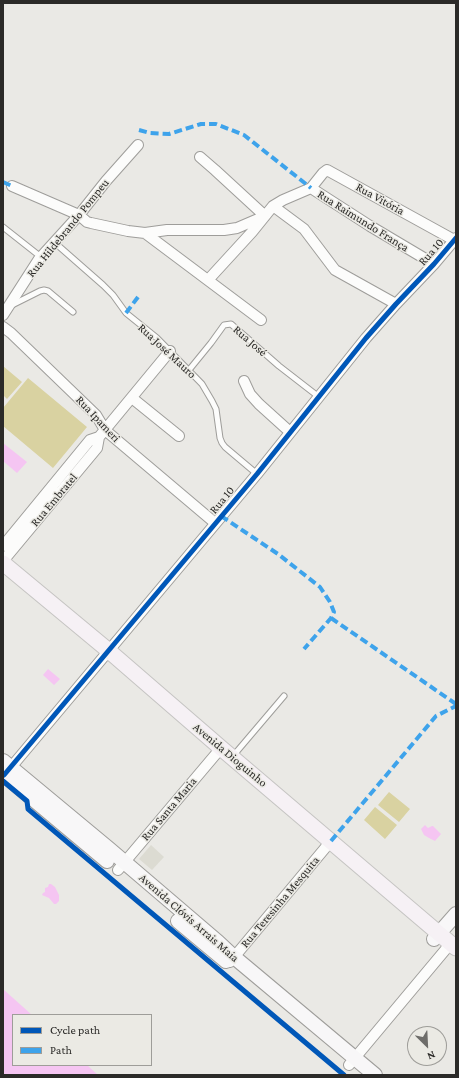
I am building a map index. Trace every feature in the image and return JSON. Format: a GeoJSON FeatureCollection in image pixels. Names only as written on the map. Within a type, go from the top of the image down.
{"type":"FeatureCollection","features":[{"type":"Feature","properties":{"kind":"main road","name":"Avenida Dioguinho"},"geometry":{"type":"LineString","coordinates":[[3,562],[106,655],[223,753],[328,845],[437,936],[453,947]]}},
{"type":"Feature","properties":{"kind":"main road","name":"Avenida Dioguinho"},"geometry":{"type":"LineString","coordinates":[[3,576],[106,655]]}},
{"type":"Feature","properties":{"kind":"main road","name":"Avenida Clóvis Arrais Maia"},"geometry":{"type":"LineString","coordinates":[[5,769],[121,866],[212,937],[231,960],[352,1062],[375,1075]]}},
{"type":"Feature","properties":{"kind":"main road"},"geometry":{"type":"LineString","coordinates":[[437,936],[456,914]]}},
{"type":"Feature","properties":{"kind":"main road","name":"Avenida Clóvis Arrais Maia"},"geometry":{"type":"LineString","coordinates":[[352,1062],[361,1075]]}},
{"type":"Feature","properties":{"kind":"street","name":"Rua Hildebrando Pompeu"},"geometry":{"type":"LineString","coordinates":[[3,315],[41,257],[79,215],[114,170],[138,145]]}},
{"type":"Feature","properties":{"kind":"street"},"geometry":{"type":"LineString","coordinates":[[12,186],[79,215],[88,222],[100,226],[145,233],[167,230],[224,230],[237,228],[265,216],[200,157]]}},
{"type":"Feature","properties":{"kind":"street","name":"Rua Vitória"},"geometry":{"type":"LineString","coordinates":[[311,188],[323,173],[329,170],[455,239]]}},
{"type":"Feature","properties":{"kind":"street","name":"Rua Raimundo França"},"geometry":{"type":"LineString","coordinates":[[208,280],[252,232],[273,206],[311,188],[370,226],[434,264]]}},
{"type":"Feature","properties":{"kind":"street"},"geometry":{"type":"LineString","coordinates":[[273,206],[304,229],[334,270],[396,304]]}},
{"type":"Feature","properties":{"kind":"street"},"geometry":{"type":"LineString","coordinates":[[145,233],[261,320]]}},
{"type":"Feature","properties":{"kind":"street","name":"Rua 10"},"geometry":{"type":"LineString","coordinates":[[5,769],[106,655],[366,338],[455,239]]}},
{"type":"Feature","properties":{"kind":"street","name":"Rua Ipameri"},"geometry":{"type":"LineString","coordinates":[[3,327],[96,415],[102,434],[215,523]]}},
{"type":"Feature","properties":{"kind":"street","name":"Rua Embratel"},"geometry":{"type":"LineString","coordinates":[[3,562],[97,448],[102,434],[170,351]]}},
{"type":"Feature","properties":{"kind":"street"},"geometry":{"type":"LineString","coordinates":[[244,381],[250,394],[258,404],[290,432]]}},
{"type":"Feature","properties":{"kind":"street"},"geometry":{"type":"LineString","coordinates":[[132,398],[179,436]]}},
{"type":"Feature","properties":{"kind":"street","name":"Rua Embratel"},"geometry":{"type":"LineString","coordinates":[[3,546],[90,440],[102,434]]}},
{"type":"Feature","properties":{"kind":"street","name":"Rua Santa Maria"},"geometry":{"type":"LineString","coordinates":[[121,866],[223,753]]}},
{"type":"Feature","properties":{"kind":"street","name":"Rua Teresinha Mesquita"},"geometry":{"type":"LineString","coordinates":[[231,960],[328,845]]}},
{"type":"Feature","properties":{"kind":"street"},"geometry":{"type":"LineString","coordinates":[[352,1062],[453,947]]}},
{"type":"Feature","properties":{"kind":"lane"},"geometry":{"type":"LineString","coordinates":[[3,227],[41,257]]}},
{"type":"Feature","properties":{"kind":"lane","name":"Rua José Mauro"},"geometry":{"type":"LineString","coordinates":[[54,242],[103,284],[114,295],[126,313],[157,338],[202,384],[212,401],[217,414],[222,443],[256,474]]}},
{"type":"Feature","properties":{"kind":"lane"},"geometry":{"type":"LineString","coordinates":[[9,306],[44,290],[48,291],[73,312]]}},
{"type":"Feature","properties":{"kind":"lane","name":"Rua José"},"geometry":{"type":"LineString","coordinates":[[189,370],[224,325],[231,324],[279,366],[319,397]]}},
{"type":"Feature","properties":{"kind":"lane"},"geometry":{"type":"LineString","coordinates":[[223,753],[284,696]]}},
{"type":"Feature","properties":{"kind":"shaded area"},"geometry":{"type":"Polygon","coordinates":[[[3,366],[22,382],[7,399],[3,395],[3,366]]]}},
{"type":"Feature","properties":{"kind":"shaded area"},"geometry":{"type":"Polygon","coordinates":[[[28,378],[87,427],[53,468],[3,426],[3,408],[28,378]]]}},
{"type":"Feature","properties":{"kind":"shaded area"},"geometry":{"type":"Polygon","coordinates":[[[3,443],[27,462],[17,473],[3,461],[3,443]]]}},
{"type":"Feature","properties":{"kind":"shaded area"},"geometry":{"type":"Polygon","coordinates":[[[48,669],[60,679],[54,685],[43,675],[48,669]]]}},
{"type":"Feature","properties":{"kind":"shaded area"},"geometry":{"type":"Polygon","coordinates":[[[389,792],[410,809],[399,822],[378,805],[389,792]]]}},
{"type":"Feature","properties":{"kind":"shaded area"},"geometry":{"type":"Polygon","coordinates":[[[375,807],[397,825],[385,839],[364,820],[375,807]]]}},
{"type":"Feature","properties":{"kind":"shaded area"},"geometry":{"type":"Polygon","coordinates":[[[425,825],[428,828],[433,826],[441,834],[435,841],[424,835],[421,829],[425,825]]]}},
{"type":"Feature","properties":{"kind":"shaded area"},"geometry":{"type":"Polygon","coordinates":[[[151,845],[164,857],[152,870],[139,859],[151,845]]]}},
{"type":"Feature","properties":{"kind":"shaded area"},"geometry":{"type":"Polygon","coordinates":[[[49,884],[55,887],[59,895],[59,901],[56,904],[54,904],[49,898],[42,895],[45,892],[45,888],[48,887],[49,884]]]}},
{"type":"Feature","properties":{"kind":"shaded area"},"geometry":{"type":"Polygon","coordinates":[[[3,989],[31,1014],[12,1014],[12,1066],[88,1066],[98,1075],[3,1075],[3,989]]]}},
{"type":"Feature","properties":{"kind":"marked path"},"geometry":{"type":"LineString","coordinates":[[139,130],[150,133],[169,134],[201,124],[216,124],[244,135],[311,188]]}},
{"type":"Feature","properties":{"kind":"marked path"},"geometry":{"type":"LineString","coordinates":[[3,182],[12,186]]}},
{"type":"Feature","properties":{"kind":"marked path"},"geometry":{"type":"LineString","coordinates":[[126,313],[138,297]]}},
{"type":"Feature","properties":{"kind":"marked path"},"geometry":{"type":"LineString","coordinates":[[221,516],[278,554],[320,587],[330,602],[334,612],[331,618],[304,649]]}},
{"type":"Feature","properties":{"kind":"marked path"},"geometry":{"type":"LineString","coordinates":[[331,618],[456,704]]}},
{"type":"Feature","properties":{"kind":"marked path"},"geometry":{"type":"LineString","coordinates":[[331,841],[436,716],[456,706]]}},
{"type":"Feature","properties":{"kind":"cycle path"},"geometry":{"type":"LineString","coordinates":[[4,775],[257,474],[366,338],[456,238]]}},
{"type":"Feature","properties":{"kind":"cycle path"},"geometry":{"type":"LineString","coordinates":[[3,781],[27,801],[28,809],[344,1075]]}}]}
